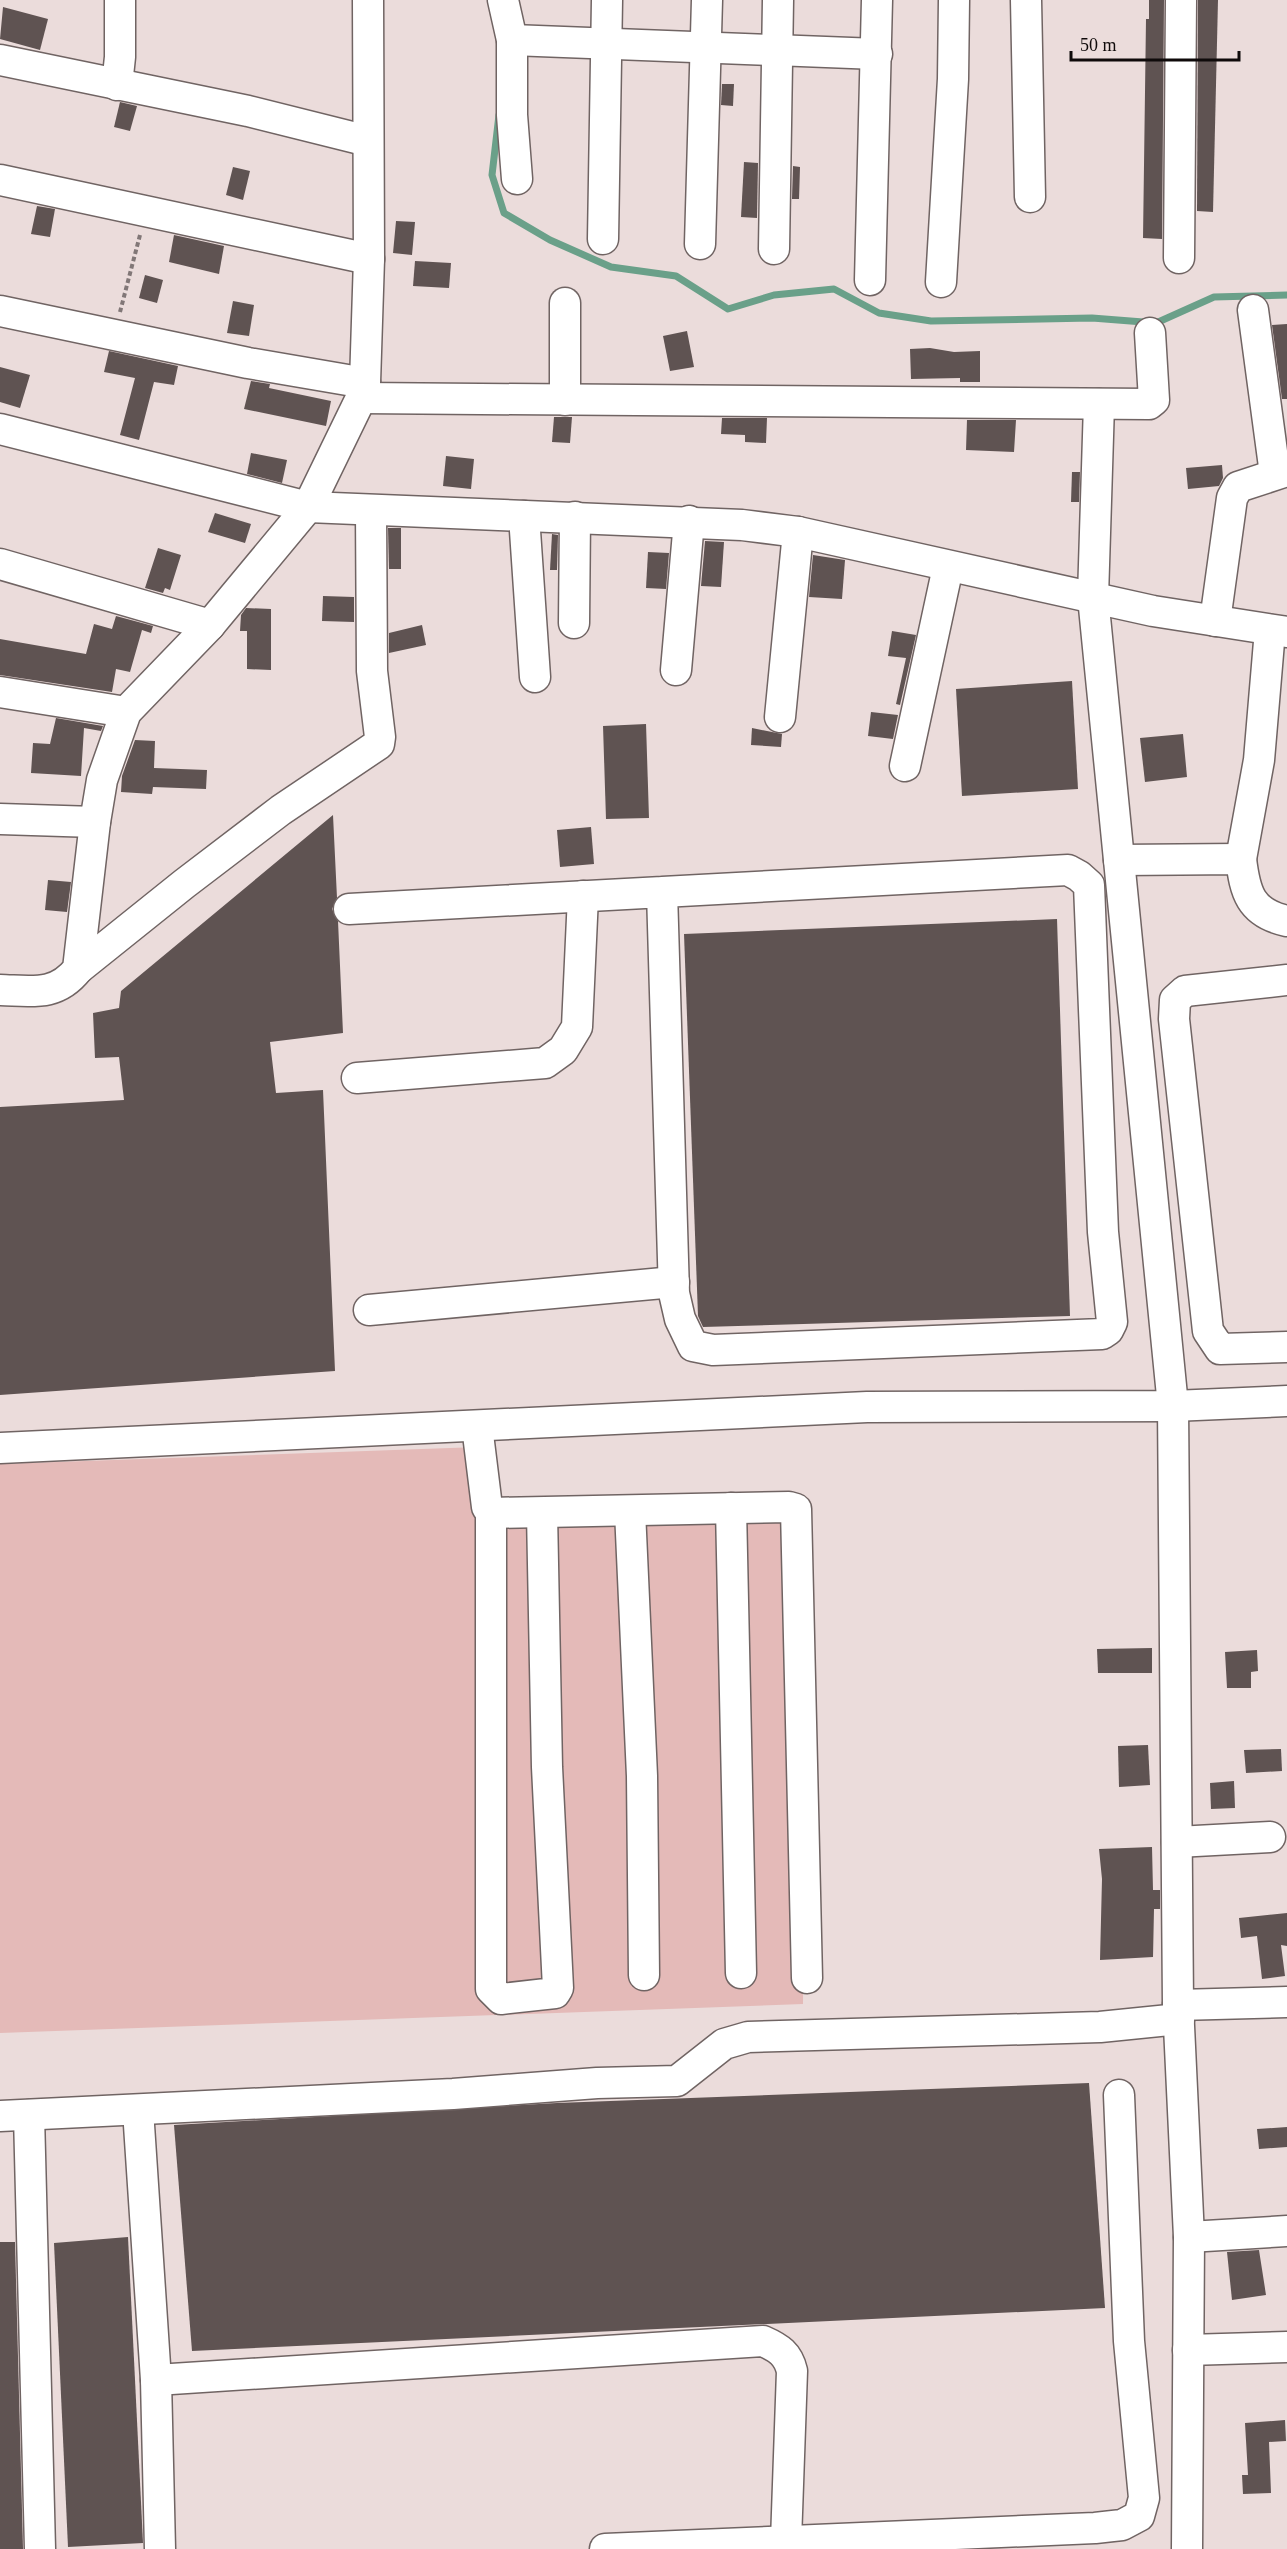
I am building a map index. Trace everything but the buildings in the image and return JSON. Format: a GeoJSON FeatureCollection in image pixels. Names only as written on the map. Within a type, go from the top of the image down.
{"type":"FeatureCollection","features":[{"type":"Feature","properties":{"kind":"street"},"geometry":{"type":"LineString","coordinates":[[117,85],[120,57],[120,0]]}},
{"type":"Feature","properties":{"kind":"street"},"geometry":{"type":"LineString","coordinates":[[78,969],[102,780],[126,712],[210,625],[308,507],[352,423],[363,390],[369,259],[368,0]]}},
{"type":"Feature","properties":{"kind":"street"},"geometry":{"type":"LineString","coordinates":[[503,0],[512,40],[512,115],[517,179]]}},
{"type":"Feature","properties":{"kind":"street"},"geometry":{"type":"LineString","coordinates":[[603,239],[607,0]]}},
{"type":"Feature","properties":{"kind":"street"},"geometry":{"type":"LineString","coordinates":[[700,244],[707,0]]}},
{"type":"Feature","properties":{"kind":"street"},"geometry":{"type":"LineString","coordinates":[[774,249],[778,0]]}},
{"type":"Feature","properties":{"kind":"street"},"geometry":{"type":"LineString","coordinates":[[870,280],[877,0]]}},
{"type":"Feature","properties":{"kind":"street"},"geometry":{"type":"LineString","coordinates":[[941,282],[953,79],[954,0]]}},
{"type":"Feature","properties":{"kind":"street"},"geometry":{"type":"LineString","coordinates":[[1026,0],[1029,197]]}},
{"type":"Feature","properties":{"kind":"street"},"geometry":{"type":"LineString","coordinates":[[1179,258],[1181,0]]}},
{"type":"Feature","properties":{"kind":"street"},"geometry":{"type":"LineString","coordinates":[[512,40],[877,54]]}},
{"type":"Feature","properties":{"kind":"street"},"geometry":{"type":"LineString","coordinates":[[0,60],[248,111],[368,141]]}},
{"type":"Feature","properties":{"kind":"street"},"geometry":{"type":"LineString","coordinates":[[0,180],[369,259]]}},
{"type":"Feature","properties":{"kind":"street"},"geometry":{"type":"LineString","coordinates":[[565,303],[565,400]]}},
{"type":"Feature","properties":{"kind":"street"},"geometry":{"type":"LineString","coordinates":[[1215,621],[1232,498],[1238,487],[1281,472],[1253,310]]}},
{"type":"Feature","properties":{"kind":"street"},"geometry":{"type":"LineString","coordinates":[[0,311],[363,390],[565,400],[1153,403],[1150,333]]}},
{"type":"Feature","properties":{"kind":"street"},"geometry":{"type":"LineString","coordinates":[[1099,404],[1093,597],[1173,1406],[1178,2012],[1189,2237],[1187,2549]]}},
{"type":"Feature","properties":{"kind":"street"},"geometry":{"type":"LineString","coordinates":[[0,429],[308,507],[371,512],[689,521],[798,532],[1153,611],[1278,631],[1259,760],[1241,859],[1245,890],[1252,903],[1264,912],[1287,921]]}},
{"type":"Feature","properties":{"kind":"street"},"geometry":{"type":"LineString","coordinates":[[0,990],[51,990],[69,980],[78,969],[184,884],[281,810],[378,744],[380,736],[372,671],[371,512]]}},
{"type":"Feature","properties":{"kind":"street"},"geometry":{"type":"LineString","coordinates":[[524,516],[536,677]]}},
{"type":"Feature","properties":{"kind":"street"},"geometry":{"type":"LineString","coordinates":[[574,623],[575,517]]}},
{"type":"Feature","properties":{"kind":"street"},"geometry":{"type":"LineString","coordinates":[[676,670],[689,521]]}},
{"type":"Feature","properties":{"kind":"street"},"geometry":{"type":"LineString","coordinates":[[780,717],[798,532]]}},
{"type":"Feature","properties":{"kind":"street"},"geometry":{"type":"LineString","coordinates":[[0,564],[210,625]]}},
{"type":"Feature","properties":{"kind":"street"},"geometry":{"type":"LineString","coordinates":[[905,766],[948,567]]}},
{"type":"Feature","properties":{"kind":"street"},"geometry":{"type":"LineString","coordinates":[[0,692],[126,712]]}},
{"type":"Feature","properties":{"kind":"street"},"geometry":{"type":"LineString","coordinates":[[0,819],[95,822]]}},
{"type":"Feature","properties":{"kind":"street"},"geometry":{"type":"LineString","coordinates":[[1119,860],[1241,859]]}},
{"type":"Feature","properties":{"kind":"street"},"geometry":{"type":"LineString","coordinates":[[349,909],[584,896],[1068,870],[1079,876],[1089,885],[1103,1232],[1112,1322],[1108,1330],[1102,1335],[713,1350],[693,1346],[680,1319],[674,1282],[662,892]]}},
{"type":"Feature","properties":{"kind":"street"},"geometry":{"type":"LineString","coordinates":[[357,1078],[545,1063],[563,1050],[577,1027],[584,896]]}},
{"type":"Feature","properties":{"kind":"street"},"geometry":{"type":"LineString","coordinates":[[1287,980],[1185,991],[1175,1000],[1174,1019],[1208,1331],[1220,1349],[1287,1347]]}},
{"type":"Feature","properties":{"kind":"street"},"geometry":{"type":"LineString","coordinates":[[369,1310],[674,1282]]}},
{"type":"Feature","properties":{"kind":"street"},"geometry":{"type":"LineString","coordinates":[[0,1448],[867,1407],[1173,1406],[1287,1401]]}},
{"type":"Feature","properties":{"kind":"street"},"geometry":{"type":"LineString","coordinates":[[477,1426],[486,1508],[491,1513],[491,1989],[501,1999],[547,1996],[555,1993],[558,1988],[547,1767],[542,1513]]}},
{"type":"Feature","properties":{"kind":"street"},"geometry":{"type":"LineString","coordinates":[[491,1513],[793,1507],[797,1518],[807,1978]]}},
{"type":"Feature","properties":{"kind":"street"},"geometry":{"type":"LineString","coordinates":[[731,1508],[741,1973]]}},
{"type":"Feature","properties":{"kind":"street"},"geometry":{"type":"LineString","coordinates":[[630,1511],[642,1776],[644,1975]]}},
{"type":"Feature","properties":{"kind":"street"},"geometry":{"type":"LineString","coordinates":[[1177,1842],[1270,1837]]}},
{"type":"Feature","properties":{"kind":"street"},"geometry":{"type":"LineString","coordinates":[[40,2549],[14,2116],[453,2094],[597,2083],[677,2081],[724,2044],[748,2037],[1100,2026],[1178,2012],[1287,2002]]}},
{"type":"Feature","properties":{"kind":"street"},"geometry":{"type":"LineString","coordinates":[[605,2549],[1095,2528],[1122,2525],[1139,2516],[1144,2498],[1129,2341],[1119,2095]]}},
{"type":"Feature","properties":{"kind":"street"},"geometry":{"type":"LineString","coordinates":[[138,2110],[156,2380],[160,2549]]}},
{"type":"Feature","properties":{"kind":"street"},"geometry":{"type":"LineString","coordinates":[[1189,2237],[1287,2232]]}},
{"type":"Feature","properties":{"kind":"street"},"geometry":{"type":"LineString","coordinates":[[156,2380],[763,2341],[778,2348],[789,2358],[792,2371],[786,2541]]}},
{"type":"Feature","properties":{"kind":"street"},"geometry":{"type":"LineString","coordinates":[[1188,2350],[1287,2347]]}},
{"type":"Feature","properties":{"kind":"path"},"geometry":{"type":"LineString","coordinates":[[114,336],[148,213]]}},
{"type":"Feature","properties":{"kind":"shaded area"},"geometry":{"type":"Polygon","coordinates":[[[478,1447],[479,1520],[805,1514],[803,2004],[0,2033],[0,1464],[478,1447]]]}},
{"type":"Feature","properties":{"kind":"waterway"},"geometry":{"type":"LineString","coordinates":[[499,115],[492,175],[504,213],[550,240],[611,267],[676,276],[728,309],[774,295],[834,289],[879,313],[931,321],[1092,318],[1156,323],[1214,297],[1287,295]]}}]}
